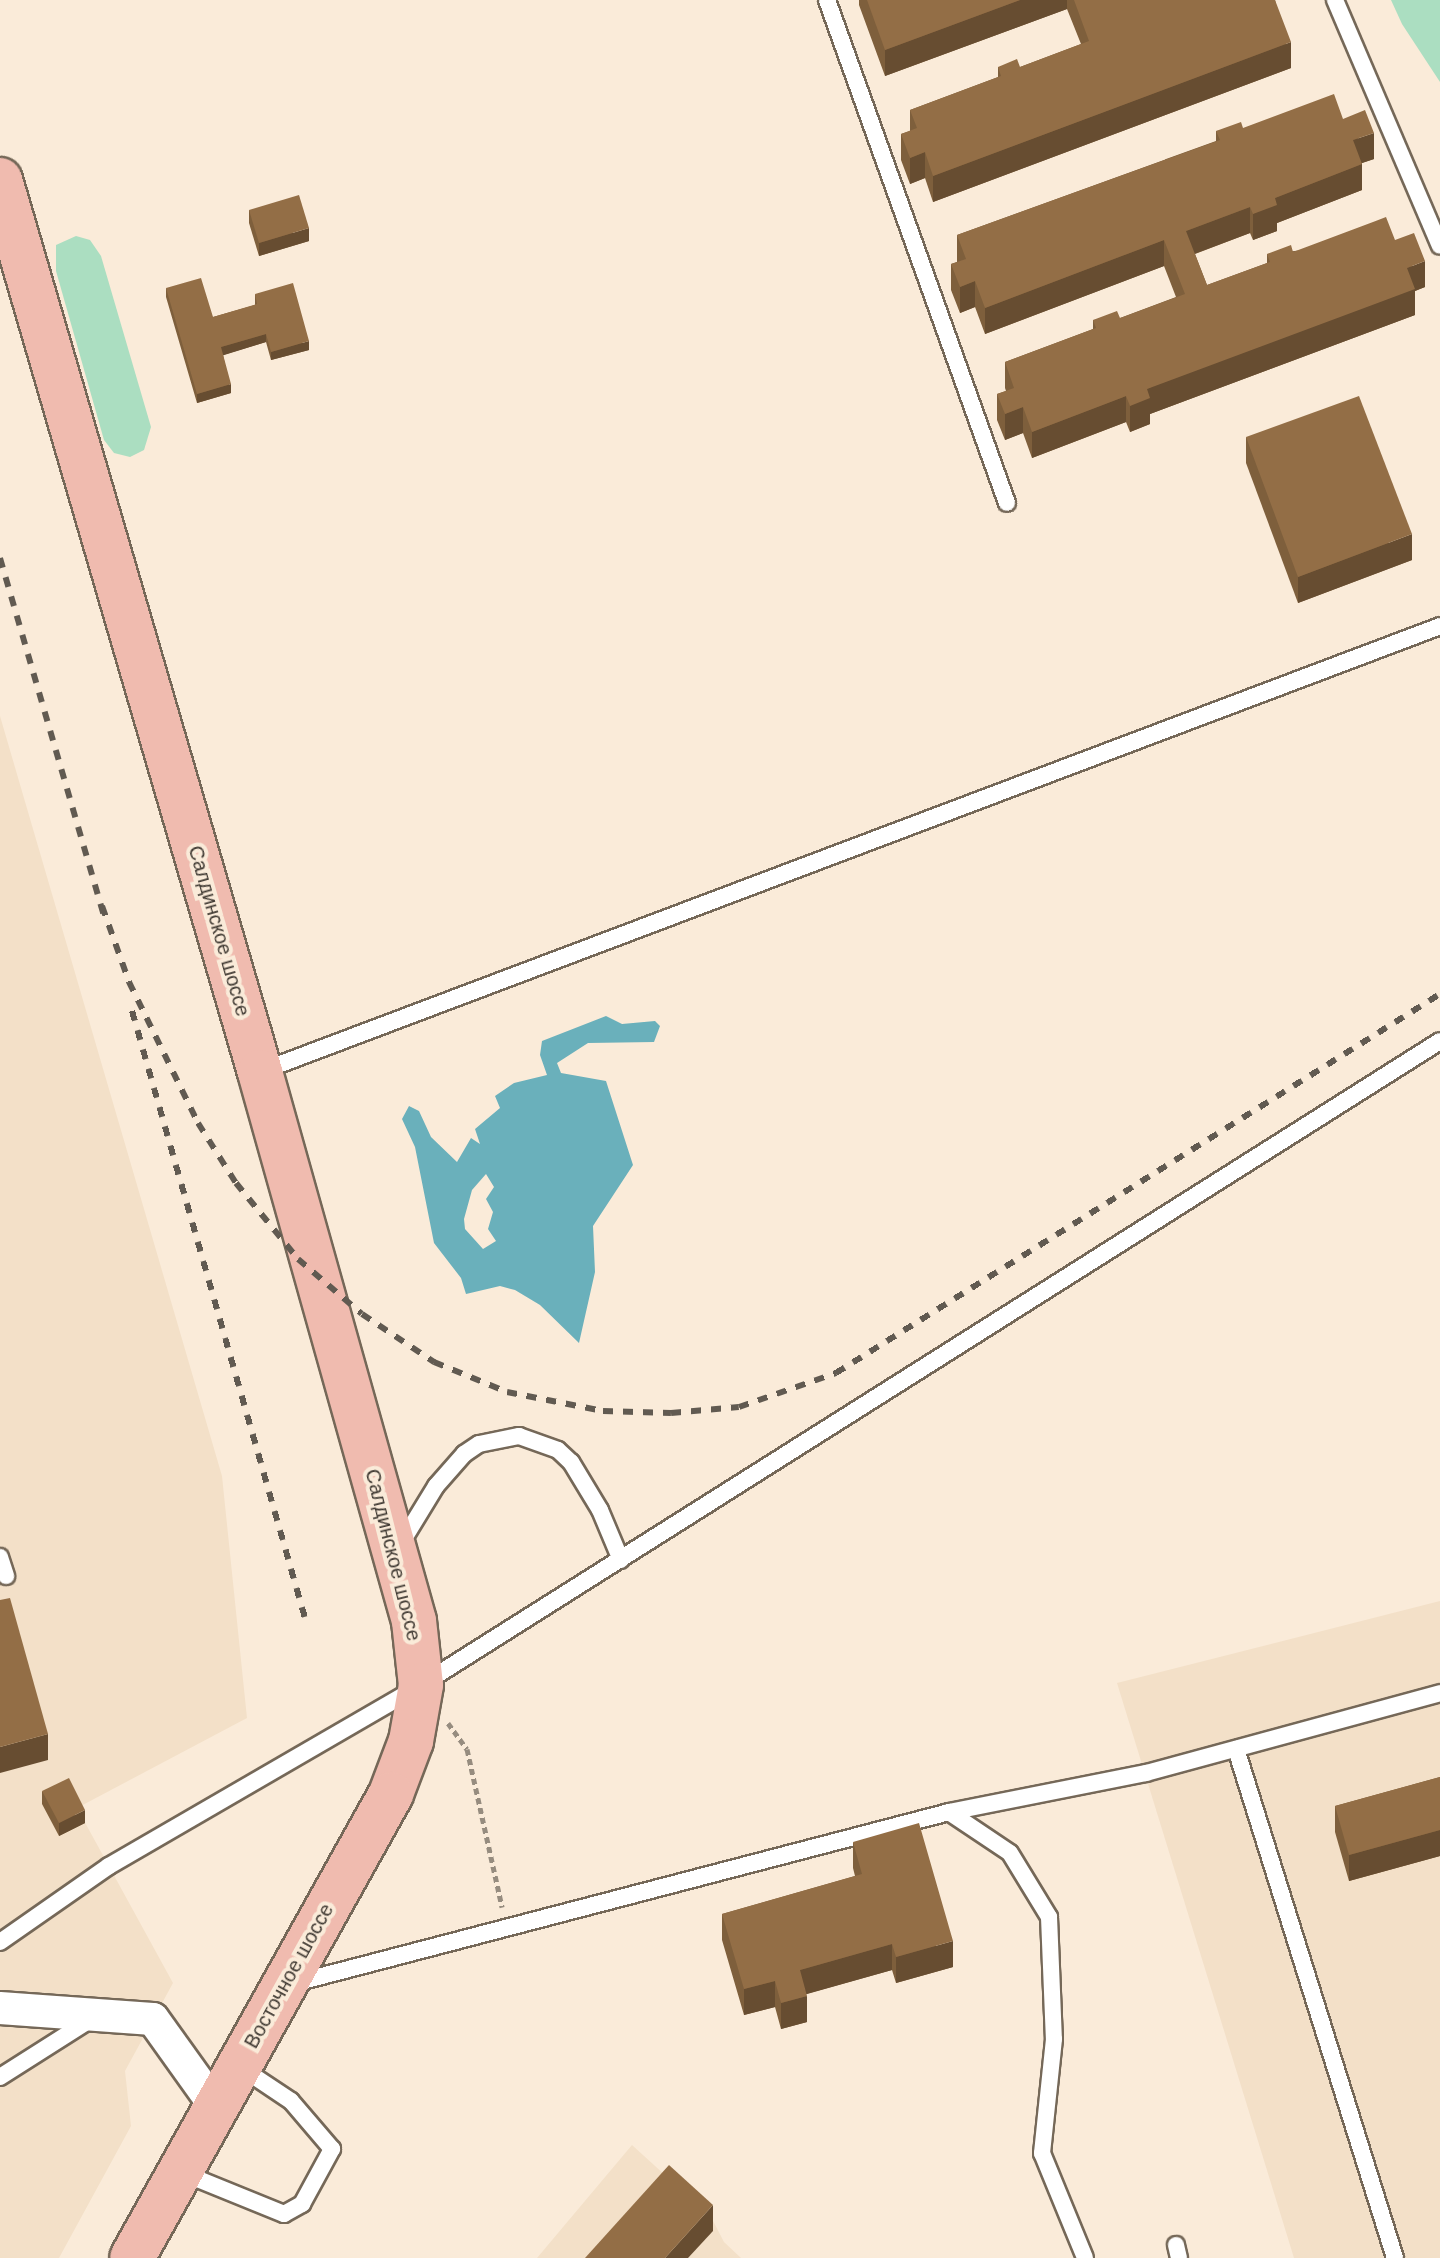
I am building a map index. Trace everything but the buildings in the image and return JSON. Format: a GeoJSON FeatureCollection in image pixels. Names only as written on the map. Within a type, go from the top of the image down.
{"type":"FeatureCollection","features":[{"type":"Feature","properties":{"kind":"main road","name":"Салдинское шоссе"},"geometry":{"type":"LineString","coordinates":[[0,180],[260,1072],[395,1553],[414,1621],[421,1685]]}},
{"type":"Feature","properties":{"kind":"main road","name":"Восточное шоссе"},"geometry":{"type":"LineString","coordinates":[[132,2258],[391,1794],[411,1741],[421,1685]]}},
{"type":"Feature","properties":{"kind":"street"},"geometry":{"type":"LineString","coordinates":[[0,2008],[153,2019],[216,2107]]}},
{"type":"Feature","properties":{"kind":"lane"},"geometry":{"type":"LineString","coordinates":[[827,0],[1007,503]]}},
{"type":"Feature","properties":{"kind":"lane"},"geometry":{"type":"LineString","coordinates":[[1335,0],[1440,246]]}},
{"type":"Feature","properties":{"kind":"lane"},"geometry":{"type":"LineString","coordinates":[[260,1072],[1440,626]]}},
{"type":"Feature","properties":{"kind":"lane"},"geometry":{"type":"LineString","coordinates":[[0,1942],[109,1866],[421,1685],[1440,1041]]}},
{"type":"Feature","properties":{"kind":"lane"},"geometry":{"type":"LineString","coordinates":[[395,1553],[457,1461],[479,1444],[519,1436],[558,1450],[571,1462],[600,1510],[621,1560]]}},
{"type":"Feature","properties":{"kind":"lane"},"geometry":{"type":"LineString","coordinates":[[0,1557],[6,1576]]}},
{"type":"Feature","properties":{"kind":"lane"},"geometry":{"type":"LineString","coordinates":[[282,1986],[949,1812],[1146,1773],[1440,1693]]}},
{"type":"Feature","properties":{"kind":"lane"},"geometry":{"type":"LineString","coordinates":[[1236,1749],[1395,2258]]}},
{"type":"Feature","properties":{"kind":"lane"},"geometry":{"type":"LineString","coordinates":[[949,1812],[1010,1853],[1049,1917],[1054,2039],[1042,2153],[1085,2258]]}},
{"type":"Feature","properties":{"kind":"lane"},"geometry":{"type":"LineString","coordinates":[[0,2077],[97,2016]]}},
{"type":"Feature","properties":{"kind":"lane"},"geometry":{"type":"LineString","coordinates":[[181,2173],[284,2214],[302,2204],[332,2149],[291,2101],[239,2066]]}},
{"type":"Feature","properties":{"kind":"path"},"geometry":{"type":"LineString","coordinates":[[421,1685],[467,1749],[507,1928]]}},
{"type":"Feature","properties":{"kind":"shaded area"},"geometry":{"type":"Polygon","coordinates":[[[0,716],[222,1476],[247,1718],[77,1808],[173,1983],[125,2071],[131,2126],[59,2258],[0,2258],[0,716]]]}},
{"type":"Feature","properties":{"kind":"shaded area"},"geometry":{"type":"Polygon","coordinates":[[[1440,1601],[1440,2258],[1294,2258],[1117,1683],[1440,1601]]]}},
{"type":"Feature","properties":{"kind":"shaded area"},"geometry":{"type":"Polygon","coordinates":[[[632,2145],[711,2217],[724,2242],[741,2258],[537,2258],[632,2145]]]}},
{"type":"Feature","properties":{"kind":"green space"},"geometry":{"type":"Polygon","coordinates":[[[1391,0],[1440,0],[1440,82],[1402,24],[1391,0]]]}},
{"type":"Feature","properties":{"kind":"green space"},"geometry":{"type":"Polygon","coordinates":[[[76,236],[90,240],[101,256],[151,427],[144,450],[130,457],[114,453],[104,440],[56,271],[56,245],[76,236]]]}},
{"type":"Feature","properties":{"kind":"water"},"geometry":{"type":"Polygon","coordinates":[[[606,1016],[622,1024],[655,1021],[660,1026],[654,1042],[588,1043],[557,1063],[561,1073],[606,1081],[633,1165],[593,1226],[595,1272],[579,1343],[540,1305],[515,1290],[500,1286],[466,1294],[461,1278],[434,1243],[415,1147],[402,1119],[409,1106],[419,1111],[431,1137],[457,1162],[471,1138],[480,1144],[475,1129],[500,1108],[495,1096],[514,1083],[547,1075],[540,1055],[542,1041],[606,1016]],[[486,1174],[472,1190],[464,1219],[465,1229],[483,1249],[496,1241],[488,1229],[493,1212],[486,1199],[494,1187],[486,1174]]]}},
{"type":"Feature","properties":{"kind":"railway"},"geometry":{"type":"LineString","coordinates":[[0,558],[104,915]]}},
{"type":"Feature","properties":{"kind":"railway"},"geometry":{"type":"LineString","coordinates":[[102,906],[129,982],[198,1123],[236,1183],[298,1259],[362,1314],[434,1362],[507,1392],[603,1411],[671,1413],[739,1407],[836,1373],[1440,994]]}},
{"type":"Feature","properties":{"kind":"railway"},"geometry":{"type":"LineString","coordinates":[[132,1011],[307,1625]]}}]}
